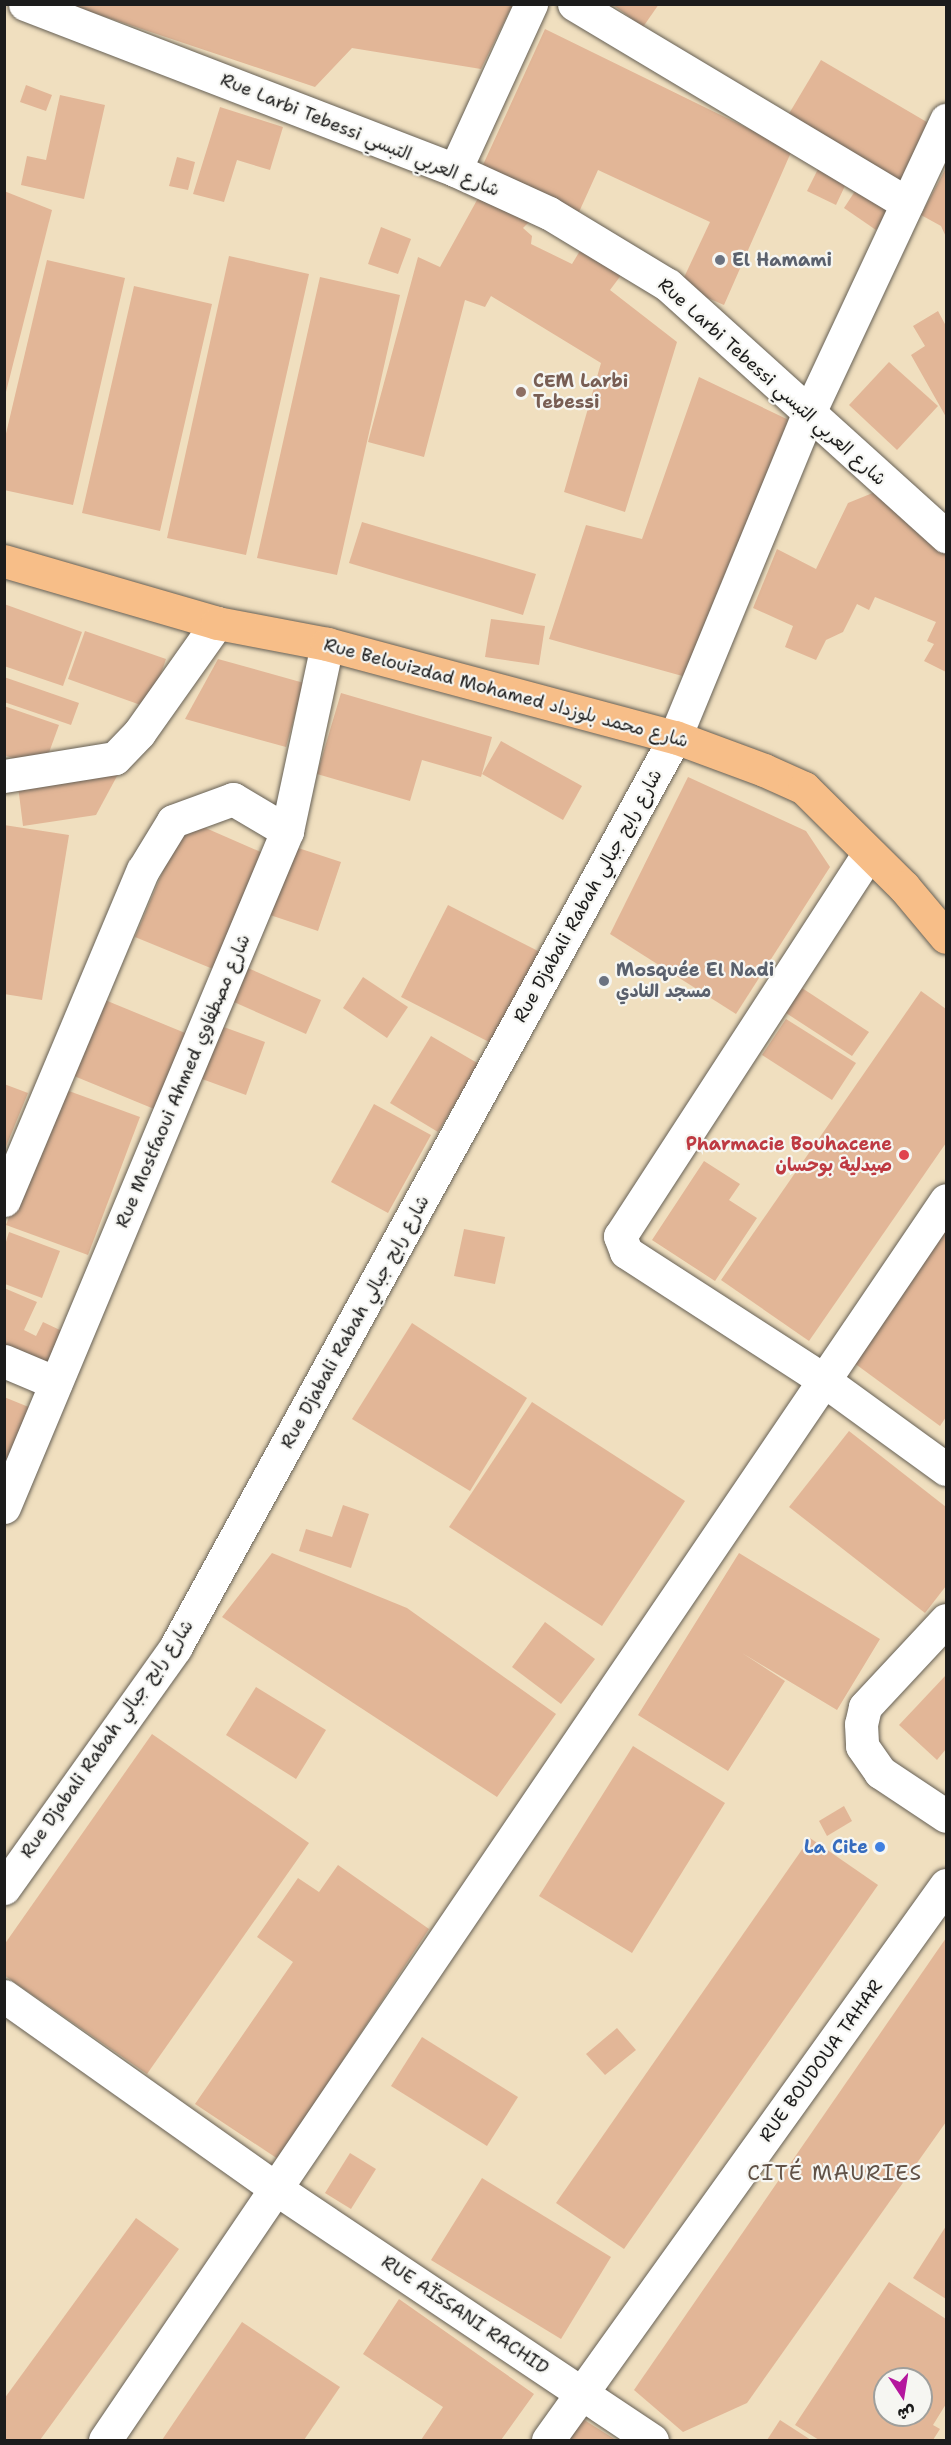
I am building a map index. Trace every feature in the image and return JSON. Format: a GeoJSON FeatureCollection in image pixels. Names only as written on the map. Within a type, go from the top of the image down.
{"type":"FeatureCollection","features":[{"type":"Feature","properties":{"kind":"main road","name":"Rue Belouizdad Mohamed شارع محمد بلوزداد"},"geometry":{"type":"LineString","coordinates":[[4,561],[217,623],[327,644],[675,737],[804,788],[869,853],[946,937]]}},
{"type":"Feature","properties":{"kind":"street","name":"Rue Larbi Tebessi شارع العربي التبسي"},"geometry":{"type":"LineString","coordinates":[[25,4],[455,170],[549,213],[668,285],[808,415],[946,536]]}},
{"type":"Feature","properties":{"kind":"street"},"geometry":{"type":"LineString","coordinates":[[455,170],[531,4]]}},
{"type":"Feature","properties":{"kind":"street"},"geometry":{"type":"LineString","coordinates":[[574,4],[907,203]]}},
{"type":"Feature","properties":{"kind":"street","name":"Rue Djabali Rabah شارع رابح جبالي"},"geometry":{"type":"LineString","coordinates":[[4,1888],[175,1648],[675,737],[808,415],[946,120]]}},
{"type":"Feature","properties":{"kind":"street"},"geometry":{"type":"LineString","coordinates":[[4,776],[116,758],[139,733],[217,623]]}},
{"type":"Feature","properties":{"kind":"street","name":"Rue Mostfaoui Ahmed شارع مصطفاوي"},"geometry":{"type":"LineString","coordinates":[[4,1508],[287,831],[327,644]]}},
{"type":"Feature","properties":{"kind":"street"},"geometry":{"type":"LineString","coordinates":[[4,1200],[143,870],[173,821],[233,799],[287,831]]}},
{"type":"Feature","properties":{"kind":"street"},"geometry":{"type":"LineString","coordinates":[[869,853],[620,1236],[626,1252],[822,1379],[946,1469]]}},
{"type":"Feature","properties":{"kind":"street"},"geometry":{"type":"LineString","coordinates":[[105,2440],[278,2190],[822,1379],[946,1200]]}},
{"type":"Feature","properties":{"kind":"street"},"geometry":{"type":"LineString","coordinates":[[4,1361],[56,1383]]}},
{"type":"Feature","properties":{"kind":"street"},"geometry":{"type":"LineString","coordinates":[[946,1620],[866,1707],[861,1724],[862,1746],[880,1773],[946,1816]]}},
{"type":"Feature","properties":{"kind":"street","name":"RUE BOUDOUA TAHAR"},"geometry":{"type":"LineString","coordinates":[[548,2440],[946,1885]]}},
{"type":"Feature","properties":{"kind":"street","name":"RUE AÏSSANI RACHID"},"geometry":{"type":"LineString","coordinates":[[4,1996],[278,2190],[652,2440]]}},
{"type":"Feature","properties":{"kind":"building"},"geometry":{"type":"Polygon","coordinates":[[[513,4],[481,69],[352,48],[315,87],[70,5],[513,4]]]}},
{"type":"Feature","properties":{"kind":"building"},"geometry":{"type":"Polygon","coordinates":[[[612,4],[659,4],[643,27],[612,4]]]}},
{"type":"Feature","properties":{"kind":"building"},"geometry":{"type":"Polygon","coordinates":[[[545,29],[792,150],[724,305],[680,286],[710,222],[598,170],[579,212],[482,167],[545,29]]]}},
{"type":"Feature","properties":{"kind":"building"},"geometry":{"type":"Polygon","coordinates":[[[821,60],[937,128],[903,185],[787,117],[821,60]]]}},
{"type":"Feature","properties":{"kind":"building"},"geometry":{"type":"Polygon","coordinates":[[[26,85],[52,95],[46,111],[20,102],[26,85]]]}},
{"type":"Feature","properties":{"kind":"building"},"geometry":{"type":"Polygon","coordinates":[[[60,95],[105,105],[84,199],[21,185],[27,156],[46,160],[60,95]]]}},
{"type":"Feature","properties":{"kind":"building"},"geometry":{"type":"Polygon","coordinates":[[[220,107],[283,127],[270,170],[237,160],[224,202],[193,194],[220,107]]]}},
{"type":"Feature","properties":{"kind":"building"},"geometry":{"type":"Polygon","coordinates":[[[177,157],[195,162],[188,190],[169,186],[177,157]]]}},
{"type":"Feature","properties":{"kind":"building"},"geometry":{"type":"Polygon","coordinates":[[[822,161],[850,175],[836,205],[807,191],[822,161]]]}},
{"type":"Feature","properties":{"kind":"building"},"geometry":{"type":"Polygon","coordinates":[[[946,168],[946,237],[941,226],[921,215],[946,168]]]}},
{"type":"Feature","properties":{"kind":"building"},"geometry":{"type":"Polygon","coordinates":[[[859,185],[891,207],[876,230],[844,208],[859,185]]]}},
{"type":"Feature","properties":{"kind":"building"},"geometry":{"type":"Polygon","coordinates":[[[4,191],[52,210],[5,396],[4,396],[4,191]]]}},
{"type":"Feature","properties":{"kind":"building","name":"CEM Larbi Tebessi"},"geometry":{"type":"Polygon","coordinates":[[[482,191],[531,220],[523,228],[532,236],[531,244],[572,264],[581,249],[622,274],[610,290],[677,342],[625,512],[564,492],[601,363],[491,296],[485,307],[465,300],[424,457],[368,442],[418,257],[440,267],[482,191]]]}},
{"type":"Feature","properties":{"kind":"building"},"geometry":{"type":"Polygon","coordinates":[[[381,227],[411,239],[398,274],[368,264],[381,227]]]}},
{"type":"Feature","properties":{"kind":"building"},"geometry":{"type":"Polygon","coordinates":[[[229,256],[309,274],[246,555],[167,538],[229,256]]]}},
{"type":"Feature","properties":{"kind":"building"},"geometry":{"type":"Polygon","coordinates":[[[47,260],[125,278],[73,505],[4,490],[4,442],[47,260]]]}},
{"type":"Feature","properties":{"kind":"building"},"geometry":{"type":"Polygon","coordinates":[[[320,277],[400,295],[337,575],[257,558],[320,277]]]}},
{"type":"Feature","properties":{"kind":"building"},"geometry":{"type":"Polygon","coordinates":[[[134,286],[212,304],[160,531],[82,513],[134,286]]]}},
{"type":"Feature","properties":{"kind":"building"},"geometry":{"type":"Polygon","coordinates":[[[938,311],[946,326],[946,417],[911,355],[925,346],[913,326],[938,311]]]}},
{"type":"Feature","properties":{"kind":"building"},"geometry":{"type":"Polygon","coordinates":[[[889,362],[938,406],[897,450],[849,405],[889,362]]]}},
{"type":"Feature","properties":{"kind":"building"},"geometry":{"type":"Polygon","coordinates":[[[699,377],[793,422],[686,677],[549,639],[586,525],[642,539],[699,377]]]}},
{"type":"Feature","properties":{"kind":"building"},"geometry":{"type":"Polygon","coordinates":[[[880,490],[946,550],[946,672],[924,661],[934,644],[927,641],[936,622],[875,597],[869,610],[857,604],[843,632],[826,640],[816,660],[785,647],[793,626],[753,608],[777,549],[816,569],[848,503],[880,490]]]}},
{"type":"Feature","properties":{"kind":"building"},"geometry":{"type":"Polygon","coordinates":[[[362,522],[536,574],[523,615],[349,563],[362,522]]]}},
{"type":"Feature","properties":{"kind":"building"},"geometry":{"type":"Polygon","coordinates":[[[4,604],[82,632],[63,686],[4,666],[4,604]]]}},
{"type":"Feature","properties":{"kind":"building"},"geometry":{"type":"Polygon","coordinates":[[[491,619],[545,626],[539,665],[485,657],[491,619]]]}},
{"type":"Feature","properties":{"kind":"building"},"geometry":{"type":"Polygon","coordinates":[[[85,631],[166,659],[149,708],[68,679],[85,631]]]}},
{"type":"Feature","properties":{"kind":"building"},"geometry":{"type":"Polygon","coordinates":[[[218,659],[304,683],[286,747],[185,719],[218,659]]]}},
{"type":"Feature","properties":{"kind":"building"},"geometry":{"type":"Polygon","coordinates":[[[4,677],[79,703],[71,725],[4,702],[4,677]]]}},
{"type":"Feature","properties":{"kind":"building"},"geometry":{"type":"Polygon","coordinates":[[[341,693],[492,737],[481,777],[422,760],[410,801],[317,774],[341,693]]]}},
{"type":"Feature","properties":{"kind":"building"},"geometry":{"type":"Polygon","coordinates":[[[4,706],[59,725],[43,769],[4,755],[4,706]]]}},
{"type":"Feature","properties":{"kind":"building"},"geometry":{"type":"Polygon","coordinates":[[[501,741],[582,786],[563,820],[482,774],[501,741]]]}},
{"type":"Feature","properties":{"kind":"building"},"geometry":{"type":"Polygon","coordinates":[[[123,765],[96,815],[23,826],[17,778],[123,765]]]}},
{"type":"Feature","properties":{"kind":"building"},"geometry":{"type":"Polygon","coordinates":[[[688,777],[806,831],[830,867],[736,1014],[610,934],[688,777]]]}},
{"type":"Feature","properties":{"kind":"building"},"geometry":{"type":"Polygon","coordinates":[[[185,819],[263,853],[213,969],[135,937],[185,819]]]}},
{"type":"Feature","properties":{"kind":"building"},"geometry":{"type":"Polygon","coordinates":[[[4,825],[69,835],[42,1000],[4,994],[4,825]]]}},
{"type":"Feature","properties":{"kind":"building"},"geometry":{"type":"Polygon","coordinates":[[[286,844],[341,862],[318,931],[264,913],[286,844]]]}},
{"type":"Feature","properties":{"kind":"building"},"geometry":{"type":"Polygon","coordinates":[[[448,905],[540,952],[493,1044],[401,997],[448,905]]]}},
{"type":"Feature","properties":{"kind":"building"},"geometry":{"type":"Polygon","coordinates":[[[241,965],[321,1000],[306,1034],[227,999],[241,965]]]}},
{"type":"Feature","properties":{"kind":"building"},"geometry":{"type":"Polygon","coordinates":[[[363,977],[408,1007],[387,1038],[343,1008],[363,977]]]}},
{"type":"Feature","properties":{"kind":"building"},"geometry":{"type":"Polygon","coordinates":[[[802,988],[869,1032],[852,1056],[786,1013],[802,988]]]}},
{"type":"Feature","properties":{"kind":"building"},"geometry":{"type":"Polygon","coordinates":[[[921,991],[946,1009],[946,1143],[809,1341],[721,1280],[921,991]]]}},
{"type":"Feature","properties":{"kind":"building"},"geometry":{"type":"Polygon","coordinates":[[[105,1000],[190,1035],[159,1111],[74,1076],[105,1000]]]}},
{"type":"Feature","properties":{"kind":"building"},"geometry":{"type":"Polygon","coordinates":[[[786,1019],[856,1063],[832,1100],[762,1055],[786,1019]]]}},
{"type":"Feature","properties":{"kind":"building"},"geometry":{"type":"Polygon","coordinates":[[[221,1026],[265,1042],[246,1095],[202,1079],[221,1026]]]}},
{"type":"Feature","properties":{"kind":"building"},"geometry":{"type":"Polygon","coordinates":[[[431,1036],[479,1064],[438,1132],[390,1103],[431,1036]]]}},
{"type":"Feature","properties":{"kind":"building"},"geometry":{"type":"Polygon","coordinates":[[[4,1084],[28,1093],[5,1149],[4,1149],[4,1084]]]}},
{"type":"Feature","properties":{"kind":"building"},"geometry":{"type":"Polygon","coordinates":[[[58,1087],[140,1117],[88,1255],[6,1225],[58,1087]]]}},
{"type":"Feature","properties":{"kind":"building"},"geometry":{"type":"Polygon","coordinates":[[[374,1104],[431,1135],[388,1213],[331,1182],[374,1104]]]}},
{"type":"Feature","properties":{"kind":"building"},"geometry":{"type":"Polygon","coordinates":[[[704,1161],[740,1184],[729,1200],[757,1218],[715,1281],[652,1240],[704,1161]]]}},
{"type":"Feature","properties":{"kind":"building"},"geometry":{"type":"Polygon","coordinates":[[[464,1229],[505,1237],[495,1284],[454,1276],[464,1229]]]}},
{"type":"Feature","properties":{"kind":"building"},"geometry":{"type":"Polygon","coordinates":[[[946,1229],[946,1417],[940,1426],[850,1360],[946,1229]]]}},
{"type":"Feature","properties":{"kind":"building"},"geometry":{"type":"Polygon","coordinates":[[[9,1232],[60,1251],[42,1298],[5,1284],[5,1245],[9,1232]]]}},
{"type":"Feature","properties":{"kind":"building"},"geometry":{"type":"Polygon","coordinates":[[[4,1288],[37,1302],[24,1330],[36,1336],[43,1322],[62,1331],[43,1372],[4,1354],[4,1288]]]}},
{"type":"Feature","properties":{"kind":"building"},"geometry":{"type":"Polygon","coordinates":[[[412,1323],[527,1398],[470,1491],[352,1419],[412,1323]]]}},
{"type":"Feature","properties":{"kind":"building"},"geometry":{"type":"Polygon","coordinates":[[[4,1397],[36,1410],[4,1487],[4,1397]]]}},
{"type":"Feature","properties":{"kind":"building"},"geometry":{"type":"Polygon","coordinates":[[[532,1402],[685,1501],[602,1626],[449,1527],[532,1402]]]}},
{"type":"Feature","properties":{"kind":"building"},"geometry":{"type":"Polygon","coordinates":[[[849,1431],[946,1507],[946,1586],[925,1613],[789,1507],[849,1431]]]}},
{"type":"Feature","properties":{"kind":"building"},"geometry":{"type":"Polygon","coordinates":[[[343,1505],[369,1514],[351,1568],[299,1551],[306,1529],[332,1537],[343,1505]]]}},
{"type":"Feature","properties":{"kind":"building"},"geometry":{"type":"Polygon","coordinates":[[[272,1553],[407,1608],[556,1714],[497,1797],[222,1617],[272,1553]]]}},
{"type":"Feature","properties":{"kind":"building"},"geometry":{"type":"Polygon","coordinates":[[[739,1553],[880,1639],[837,1710],[742,1653],[785,1681],[728,1771],[638,1715],[739,1553]]]}},
{"type":"Feature","properties":{"kind":"building"},"geometry":{"type":"Polygon","coordinates":[[[545,1622],[595,1659],[561,1704],[512,1667],[545,1622]]]}},
{"type":"Feature","properties":{"kind":"building"},"geometry":{"type":"Polygon","coordinates":[[[946,1675],[946,1749],[937,1760],[899,1725],[946,1675]]]}},
{"type":"Feature","properties":{"kind":"building"},"geometry":{"type":"Polygon","coordinates":[[[256,1687],[326,1730],[296,1779],[226,1735],[256,1687]]]}},
{"type":"Feature","properties":{"kind":"building"},"geometry":{"type":"Polygon","coordinates":[[[152,1734],[309,1843],[147,2074],[4,1975],[4,1945],[152,1734]]]}},
{"type":"Feature","properties":{"kind":"building"},"geometry":{"type":"Polygon","coordinates":[[[633,1746],[725,1803],[632,1953],[539,1896],[633,1746]]]}},
{"type":"Feature","properties":{"kind":"building"},"geometry":{"type":"Polygon","coordinates":[[[844,1806],[852,1821],[827,1836],[819,1821],[844,1806]]]}},
{"type":"Feature","properties":{"kind":"building"},"geometry":{"type":"Polygon","coordinates":[[[810,1838],[878,1885],[624,2249],[556,2203],[810,1838]]]}},
{"type":"Feature","properties":{"kind":"building"},"geometry":{"type":"Polygon","coordinates":[[[338,1865],[429,1929],[278,2159],[195,2104],[293,1962],[257,1937],[298,1878],[319,1892],[338,1865]]]}},
{"type":"Feature","properties":{"kind":"building"},"geometry":{"type":"Polygon","coordinates":[[[946,1938],[946,2122],[747,2403],[683,2432],[634,2390],[946,1938]]]}},
{"type":"Feature","properties":{"kind":"building"},"geometry":{"type":"Polygon","coordinates":[[[617,2028],[636,2050],[605,2075],[586,2054],[617,2028]]]}},
{"type":"Feature","properties":{"kind":"building"},"geometry":{"type":"Polygon","coordinates":[[[422,2037],[518,2097],[487,2146],[391,2086],[422,2037]]]}},
{"type":"Feature","properties":{"kind":"building"},"geometry":{"type":"Polygon","coordinates":[[[350,2153],[376,2169],[351,2209],[325,2193],[350,2153]]]}},
{"type":"Feature","properties":{"kind":"building"},"geometry":{"type":"Polygon","coordinates":[[[482,2178],[611,2257],[561,2339],[431,2260],[482,2178]]]}},
{"type":"Feature","properties":{"kind":"building"},"geometry":{"type":"Polygon","coordinates":[[[136,2218],[179,2249],[40,2440],[4,2440],[4,2399],[136,2218]]]}},
{"type":"Feature","properties":{"kind":"building"},"geometry":{"type":"Polygon","coordinates":[[[946,2226],[946,2299],[913,2278],[946,2226]]]}},
{"type":"Feature","properties":{"kind":"building"},"geometry":{"type":"Polygon","coordinates":[[[889,2282],[946,2319],[946,2404],[933,2425],[940,2429],[933,2440],[819,2440],[795,2425],[889,2282]]]}},
{"type":"Feature","properties":{"kind":"building"},"geometry":{"type":"Polygon","coordinates":[[[399,2299],[534,2394],[501,2440],[421,2440],[443,2407],[363,2354],[399,2299]]]}},
{"type":"Feature","properties":{"kind":"building"},"geometry":{"type":"Polygon","coordinates":[[[242,2322],[340,2387],[304,2440],[162,2440],[242,2322]]]}},
{"type":"Feature","properties":{"kind":"building"},"geometry":{"type":"Polygon","coordinates":[[[578,2416],[616,2440],[562,2440],[578,2416]]]}},
{"type":"Feature","properties":{"kind":"building"},"geometry":{"type":"Polygon","coordinates":[[[780,2420],[811,2440],[767,2440],[780,2420]]]}},
{"type":"Feature","properties":{"kind":"place","name":"El Hamami"},"geometry":{"type":"Point","coordinates":[720,260]}},
{"type":"Feature","properties":{"kind":"place","name":"CEM Larbi Tebessi"},"geometry":{"type":"Point","coordinates":[521,392]}},
{"type":"Feature","properties":{"kind":"place","name":"Mosquée El Nadi مسجد النادي"},"geometry":{"type":"Point","coordinates":[604,981]}},
{"type":"Feature","properties":{"kind":"place","name":"Pharmacie Bouhacene صيدلية بوحسان"},"geometry":{"type":"Point","coordinates":[904,1155]}},
{"type":"Feature","properties":{"kind":"place","name":"La Cite"},"geometry":{"type":"Point","coordinates":[880,1847]}},
{"type":"Feature","properties":{"kind":"district","name":"CITÉ MAURIES"},"geometry":{"type":"Point","coordinates":[835,2173]}}]}
